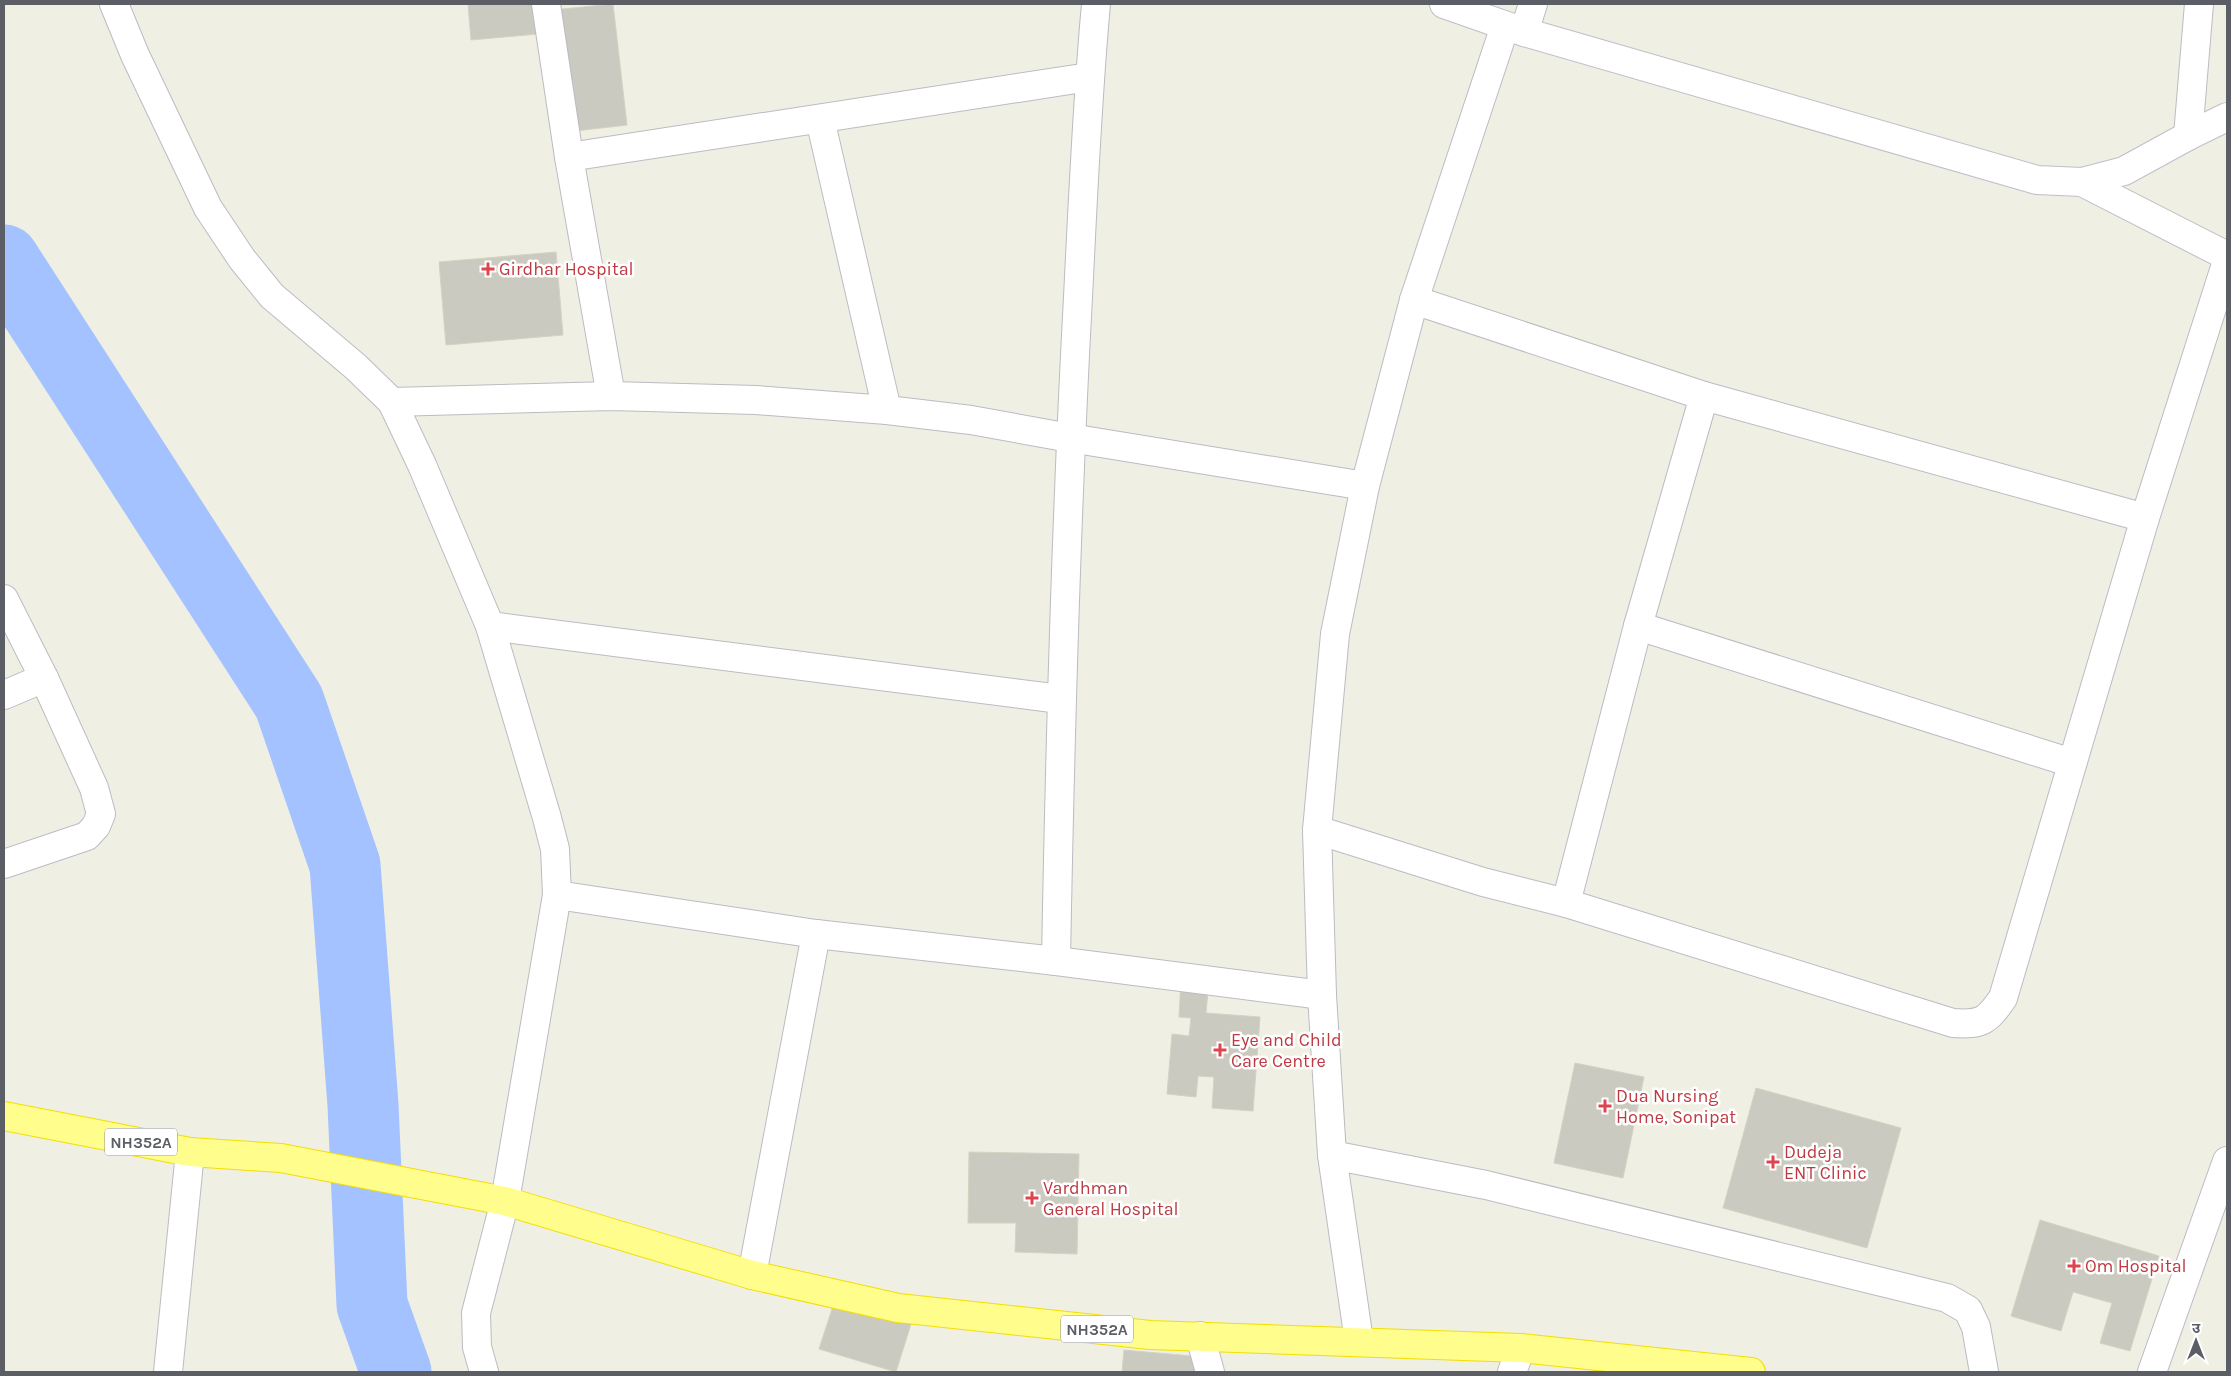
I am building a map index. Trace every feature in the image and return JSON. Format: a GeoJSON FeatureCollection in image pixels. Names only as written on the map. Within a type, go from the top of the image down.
{"type":"FeatureCollection","features":[{"type":"Feature","properties":{"kind":"highway","name":"NH352A"},"geometry":{"type":"LineString","coordinates":[[4,1116],[190,1152],[281,1158],[505,1201],[752,1276],[898,1308],[1150,1335],[1359,1341],[1517,1360],[1751,1372]]}},
{"type":"Feature","properties":{"kind":"street"},"geometry":{"type":"LineString","coordinates":[[114,4],[135,55],[208,208],[242,259],[272,296],[356,367],[392,402],[422,466],[490,626],[555,849],[557,895],[505,1201],[476,1313],[478,1347],[484,1372]]}},
{"type":"Feature","properties":{"kind":"street"},"geometry":{"type":"LineString","coordinates":[[546,4],[569,157],[611,396]]}},
{"type":"Feature","properties":{"kind":"street"},"geometry":{"type":"LineString","coordinates":[[1056,961],[1060,699],[1070,438],[1089,77],[1096,4]]}},
{"type":"Feature","properties":{"kind":"street"},"geometry":{"type":"LineString","coordinates":[[1444,4],[1515,29],[2037,180],[2082,182],[2124,171],[2227,117]]}},
{"type":"Feature","properties":{"kind":"street"},"geometry":{"type":"LineString","coordinates":[[1359,1341],[1332,1155],[1322,995],[1317,830],[1335,634],[1365,486],[1414,300],[1515,29],[1533,4]]}},
{"type":"Feature","properties":{"kind":"street"},"geometry":{"type":"LineString","coordinates":[[2188,136],[2200,4]]}},
{"type":"Feature","properties":{"kind":"street"},"geometry":{"type":"LineString","coordinates":[[569,157],[1089,77]]}},
{"type":"Feature","properties":{"kind":"street"},"geometry":{"type":"LineString","coordinates":[[820,119],[887,410]]}},
{"type":"Feature","properties":{"kind":"street"},"geometry":{"type":"LineString","coordinates":[[2082,182],[2227,256]]}},
{"type":"Feature","properties":{"kind":"street"},"geometry":{"type":"LineString","coordinates":[[1317,830],[1483,882],[1566,903],[1953,1023],[1975,1025],[1991,1015],[2003,998],[2145,518],[2227,261]]}},
{"type":"Feature","properties":{"kind":"street"},"geometry":{"type":"LineString","coordinates":[[1414,300],[1704,396],[2145,518]]}},
{"type":"Feature","properties":{"kind":"street"},"geometry":{"type":"LineString","coordinates":[[392,402],[611,396],[756,400],[887,410],[971,420],[1365,486]]}},
{"type":"Feature","properties":{"kind":"street"},"geometry":{"type":"LineString","coordinates":[[1566,903],[1638,626],[1704,396]]}},
{"type":"Feature","properties":{"kind":"street"},"geometry":{"type":"LineString","coordinates":[[4,598],[44,678],[94,788],[100,814],[96,826],[87,836],[4,864]]}},
{"type":"Feature","properties":{"kind":"street"},"geometry":{"type":"LineString","coordinates":[[490,626],[1060,699]]}},
{"type":"Feature","properties":{"kind":"street"},"geometry":{"type":"LineString","coordinates":[[1638,626],[2072,763]]}},
{"type":"Feature","properties":{"kind":"street"},"geometry":{"type":"LineString","coordinates":[[4,696],[44,678]]}},
{"type":"Feature","properties":{"kind":"street"},"geometry":{"type":"LineString","coordinates":[[557,895],[816,934],[1056,961],[1322,995]]}},
{"type":"Feature","properties":{"kind":"street"},"geometry":{"type":"LineString","coordinates":[[752,1276],[816,934]]}},
{"type":"Feature","properties":{"kind":"street"},"geometry":{"type":"LineString","coordinates":[[168,1372],[190,1152]]}},
{"type":"Feature","properties":{"kind":"street"},"geometry":{"type":"LineString","coordinates":[[1332,1155],[1486,1185],[1947,1298],[1968,1310],[1976,1328],[1984,1372]]}},
{"type":"Feature","properties":{"kind":"street"},"geometry":{"type":"LineString","coordinates":[[2152,1372],[2218,1222],[2227,1160]]}},
{"type":"Feature","properties":{"kind":"street"},"geometry":{"type":"LineString","coordinates":[[1200,1336],[1210,1372]]}},
{"type":"Feature","properties":{"kind":"building"},"geometry":{"type":"Polygon","coordinates":[[[468,4],[535,4],[538,34],[471,40],[468,4]]]}},
{"type":"Feature","properties":{"kind":"building"},"geometry":{"type":"Polygon","coordinates":[[[613,4],[627,125],[567,132],[553,10],[613,4]]]}},
{"type":"Feature","properties":{"kind":"building"},"geometry":{"type":"Polygon","coordinates":[[[556,252],[563,335],[446,345],[439,262],[556,252]]]}},
{"type":"Feature","properties":{"kind":"building"},"geometry":{"type":"Polygon","coordinates":[[[1181,978],[1209,980],[1206,1013],[1260,1017],[1253,1111],[1212,1108],[1214,1077],[1198,1076],[1196,1097],[1167,1094],[1172,1034],[1189,1036],[1191,1018],[1179,1017],[1181,978]]]}},
{"type":"Feature","properties":{"kind":"building"},"geometry":{"type":"Polygon","coordinates":[[[1575,1063],[1644,1077],[1623,1178],[1554,1163],[1575,1063]]]}},
{"type":"Feature","properties":{"kind":"building"},"geometry":{"type":"Polygon","coordinates":[[[1756,1088],[1901,1128],[1867,1248],[1723,1208],[1756,1088]]]}},
{"type":"Feature","properties":{"kind":"building"},"geometry":{"type":"Polygon","coordinates":[[[969,1152],[1079,1154],[1077,1254],[1015,1252],[1016,1223],[968,1223],[969,1152]]]}},
{"type":"Feature","properties":{"kind":"building"},"geometry":{"type":"Polygon","coordinates":[[[2040,1220],[2159,1256],[2130,1351],[2100,1343],[2112,1303],[2073,1292],[2061,1331],[2011,1316],[2040,1220]]]}},
{"type":"Feature","properties":{"kind":"building"},"geometry":{"type":"Polygon","coordinates":[[[835,1300],[911,1324],[896,1372],[819,1349],[835,1300]]]}},
{"type":"Feature","properties":{"kind":"building"},"geometry":{"type":"Polygon","coordinates":[[[1124,1350],[1192,1356],[1197,1372],[1122,1372],[1124,1350]]]}},
{"type":"Feature","properties":{"kind":"waterway"},"geometry":{"type":"LineString","coordinates":[[4,260],[289,702],[345,865],[363,1105],[372,1305],[396,1372]]}},
{"type":"Feature","properties":{"kind":"place","name":"Girdhar Hospital"},"geometry":{"type":"Point","coordinates":[488,269]}},
{"type":"Feature","properties":{"kind":"place","name":"Eye and Child Care Centre"},"geometry":{"type":"Point","coordinates":[1220,1050]}},
{"type":"Feature","properties":{"kind":"place","name":"Dua Nursing Home, Sonipat"},"geometry":{"type":"Point","coordinates":[1605,1106]}},
{"type":"Feature","properties":{"kind":"place","name":"Dudeja ENT Clinic"},"geometry":{"type":"Point","coordinates":[1773,1162]}},
{"type":"Feature","properties":{"kind":"place","name":"Vardhman General Hospital"},"geometry":{"type":"Point","coordinates":[1032,1198]}},
{"type":"Feature","properties":{"kind":"place","name":"Om Hospital"},"geometry":{"type":"Point","coordinates":[2074,1266]}}]}
